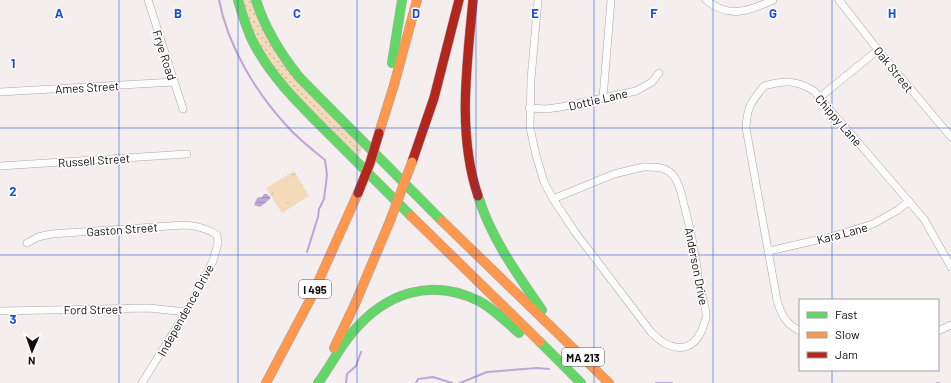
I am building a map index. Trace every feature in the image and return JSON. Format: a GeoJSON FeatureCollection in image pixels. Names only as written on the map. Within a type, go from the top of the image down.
{"type":"FeatureCollection","features":[{"type":"Feature","properties":{"kind":"highway"},"geometry":{"type":"LineString","coordinates":[[238,0],[242,16],[253,44],[272,73],[288,93],[352,158],[582,383]]}},
{"type":"Feature","properties":{"kind":"highway"},"geometry":{"type":"LineString","coordinates":[[256,0],[265,27],[272,41],[280,55],[302,82],[556,331]]}},
{"type":"Feature","properties":{"kind":"highway"},"geometry":{"type":"LineString","coordinates":[[383,118],[402,0]]}},
{"type":"Feature","properties":{"kind":"highway","name":"I 495"},"geometry":{"type":"LineString","coordinates":[[266,383],[310,300],[370,163],[394,85],[417,0]]}},
{"type":"Feature","properties":{"kind":"highway"},"geometry":{"type":"LineString","coordinates":[[316,383],[355,304],[390,221],[412,162],[440,77],[459,0]]}},
{"type":"Feature","properties":{"kind":"highway"},"geometry":{"type":"LineString","coordinates":[[473,0],[464,117],[468,163],[473,185],[496,241],[556,331]]}},
{"type":"Feature","properties":{"kind":"highway"},"geometry":{"type":"LineString","coordinates":[[316,383],[352,333],[371,314],[404,293],[421,289],[436,288],[459,292],[480,301],[578,383]]}},
{"type":"Feature","properties":{"kind":"highway","name":"MA 213"},"geometry":{"type":"LineString","coordinates":[[556,331],[609,383]]}},
{"type":"Feature","properties":{"kind":"street","name":"Frye Road"},"geometry":{"type":"LineString","coordinates":[[148,0],[183,109]]}},
{"type":"Feature","properties":{"kind":"street","name":"Anderson Drive"},"geometry":{"type":"LineString","coordinates":[[538,0],[530,108],[530,134],[544,182],[553,199],[575,232],[631,307],[658,340],[669,346],[678,348],[685,347],[699,336],[706,318],[705,306],[700,291],[691,233],[681,194],[674,176],[670,172],[665,169],[643,167],[595,181],[553,199]]}},
{"type":"Feature","properties":{"kind":"street"},"geometry":{"type":"LineString","coordinates":[[603,98],[611,0]]}},
{"type":"Feature","properties":{"kind":"street"},"geometry":{"type":"LineString","coordinates":[[706,0],[720,9],[735,13],[773,0]]}},
{"type":"Feature","properties":{"kind":"street","name":"Oak Street"},"geometry":{"type":"LineString","coordinates":[[839,0],[878,50],[951,137]]}},
{"type":"Feature","properties":{"kind":"street"},"geometry":{"type":"LineString","coordinates":[[820,97],[878,50]]}},
{"type":"Feature","properties":{"kind":"street","name":"Dottie Lane"},"geometry":{"type":"LineString","coordinates":[[530,108],[546,109],[562,107],[636,91],[652,82],[659,73]]}},
{"type":"Feature","properties":{"kind":"street","name":"Chippy Lane"},"geometry":{"type":"LineString","coordinates":[[799,330],[789,324],[779,309],[772,278],[769,251],[759,208],[746,128],[747,115],[752,102],[764,86],[790,81],[798,83],[814,91],[924,219],[951,267]]}},
{"type":"Feature","properties":{"kind":"street","name":"Ames Street"},"geometry":{"type":"LineString","coordinates":[[0,92],[174,82]]}},
{"type":"Feature","properties":{"kind":"street","name":"Russell Street"},"geometry":{"type":"LineString","coordinates":[[0,166],[187,154]]}},
{"type":"Feature","properties":{"kind":"street","name":"Kara Lane"},"geometry":{"type":"LineString","coordinates":[[769,251],[830,237],[873,224],[898,210],[909,201]]}},
{"type":"Feature","properties":{"kind":"street","name":"Gaston Street"},"geometry":{"type":"LineString","coordinates":[[27,243],[38,237],[57,234],[184,225],[197,226],[209,230],[217,235]]}},
{"type":"Feature","properties":{"kind":"street","name":"Independence Drive"},"geometry":{"type":"LineString","coordinates":[[142,383],[186,312],[213,261],[218,243],[217,235]]}},
{"type":"Feature","properties":{"kind":"street","name":"Ford Street"},"geometry":{"type":"LineString","coordinates":[[0,311],[149,308],[186,312]]}},
{"type":"Feature","properties":{"kind":"street"},"geometry":{"type":"LineString","coordinates":[[939,331],[951,325]]}},
{"type":"Feature","properties":{"kind":"green space"},"geometry":{"type":"Polygon","coordinates":[[[241,0],[253,0],[257,15],[362,148],[358,160],[267,63],[241,0]]]}},
{"type":"Feature","properties":{"kind":"green space"},"geometry":{"type":"Polygon","coordinates":[[[294,171],[309,196],[282,213],[266,188],[294,171]]]}},
{"type":"Feature","properties":{"kind":"green space"},"geometry":{"type":"Polygon","coordinates":[[[291,175],[297,184],[277,197],[271,187],[291,175]]]}},
{"type":"Feature","properties":{"kind":"green space"},"geometry":{"type":"Polygon","coordinates":[[[301,187],[304,192],[294,199],[290,193],[301,187]]]}},
{"type":"Feature","properties":{"kind":"green space"},"geometry":{"type":"Polygon","coordinates":[[[288,195],[291,200],[280,207],[277,202],[288,195]]]}},
{"type":"Feature","properties":{"kind":"shaded area"},"geometry":{"type":"Polygon","coordinates":[[[264,194],[267,194],[270,199],[260,207],[254,205],[257,198],[262,197],[264,194]]]}},
{"type":"Feature","properties":{"kind":"waterway"},"geometry":{"type":"LineString","coordinates":[[219,0],[223,17],[236,51],[254,83],[290,130],[325,160],[327,175],[324,199],[319,209],[307,252]]}},
{"type":"Feature","properties":{"kind":"waterway"},"geometry":{"type":"LineString","coordinates":[[346,383],[347,374],[356,366],[361,352]]}},
{"type":"Feature","properties":{"kind":"waterway"},"geometry":{"type":"LineString","coordinates":[[460,383],[487,372],[537,368],[549,369]]}},
{"type":"Feature","properties":{"kind":"waterway"},"geometry":{"type":"LineString","coordinates":[[416,383],[418,379],[433,377],[452,383]]}},
{"type":"Feature","properties":{"kind":"waterway"},"geometry":{"type":"LineString","coordinates":[[656,383],[672,383]]}},
{"type":"Feature","properties":{"kind":"traffic: fast"},"geometry":{"type":"LineString","coordinates":[[238,0],[252,40],[268,67],[309,114],[411,216]]}},
{"type":"Feature","properties":{"kind":"traffic: fast"},"geometry":{"type":"LineString","coordinates":[[256,0],[264,21],[274,40],[299,77],[442,221]]}},
{"type":"Feature","properties":{"kind":"traffic: fast"},"geometry":{"type":"LineString","coordinates":[[392,63],[402,0]]}},
{"type":"Feature","properties":{"kind":"traffic: fast"},"geometry":{"type":"LineString","coordinates":[[478,196],[483,211],[497,241],[542,310]]}},
{"type":"Feature","properties":{"kind":"traffic: fast"},"geometry":{"type":"LineString","coordinates":[[318,383],[347,339],[365,319],[394,299],[410,293],[426,290],[444,290],[461,294],[484,304],[519,333]]}},
{"type":"Feature","properties":{"kind":"traffic: fast"},"geometry":{"type":"LineString","coordinates":[[540,342],[581,383]]}},
{"type":"Feature","properties":{"kind":"traffic: slow"},"geometry":{"type":"LineString","coordinates":[[379,133],[394,85],[417,0]]}},
{"type":"Feature","properties":{"kind":"traffic: slow"},"geometry":{"type":"LineString","coordinates":[[390,221],[412,162]]}},
{"type":"Feature","properties":{"kind":"traffic: slow"},"geometry":{"type":"LineString","coordinates":[[266,383],[310,300],[358,193]]}},
{"type":"Feature","properties":{"kind":"traffic: slow"},"geometry":{"type":"LineString","coordinates":[[411,216],[540,342]]}},
{"type":"Feature","properties":{"kind":"traffic: slow"},"geometry":{"type":"LineString","coordinates":[[334,348],[355,304],[390,221]]}},
{"type":"Feature","properties":{"kind":"traffic: slow"},"geometry":{"type":"LineString","coordinates":[[442,221],[609,383]]}},
{"type":"Feature","properties":{"kind":"traffic: jam"},"geometry":{"type":"LineString","coordinates":[[412,162],[434,98],[459,0]]}},
{"type":"Feature","properties":{"kind":"traffic: jam"},"geometry":{"type":"LineString","coordinates":[[473,0],[465,99],[468,148],[478,196]]}},
{"type":"Feature","properties":{"kind":"traffic: jam"},"geometry":{"type":"LineString","coordinates":[[358,193],[370,163],[379,133]]}}]}
